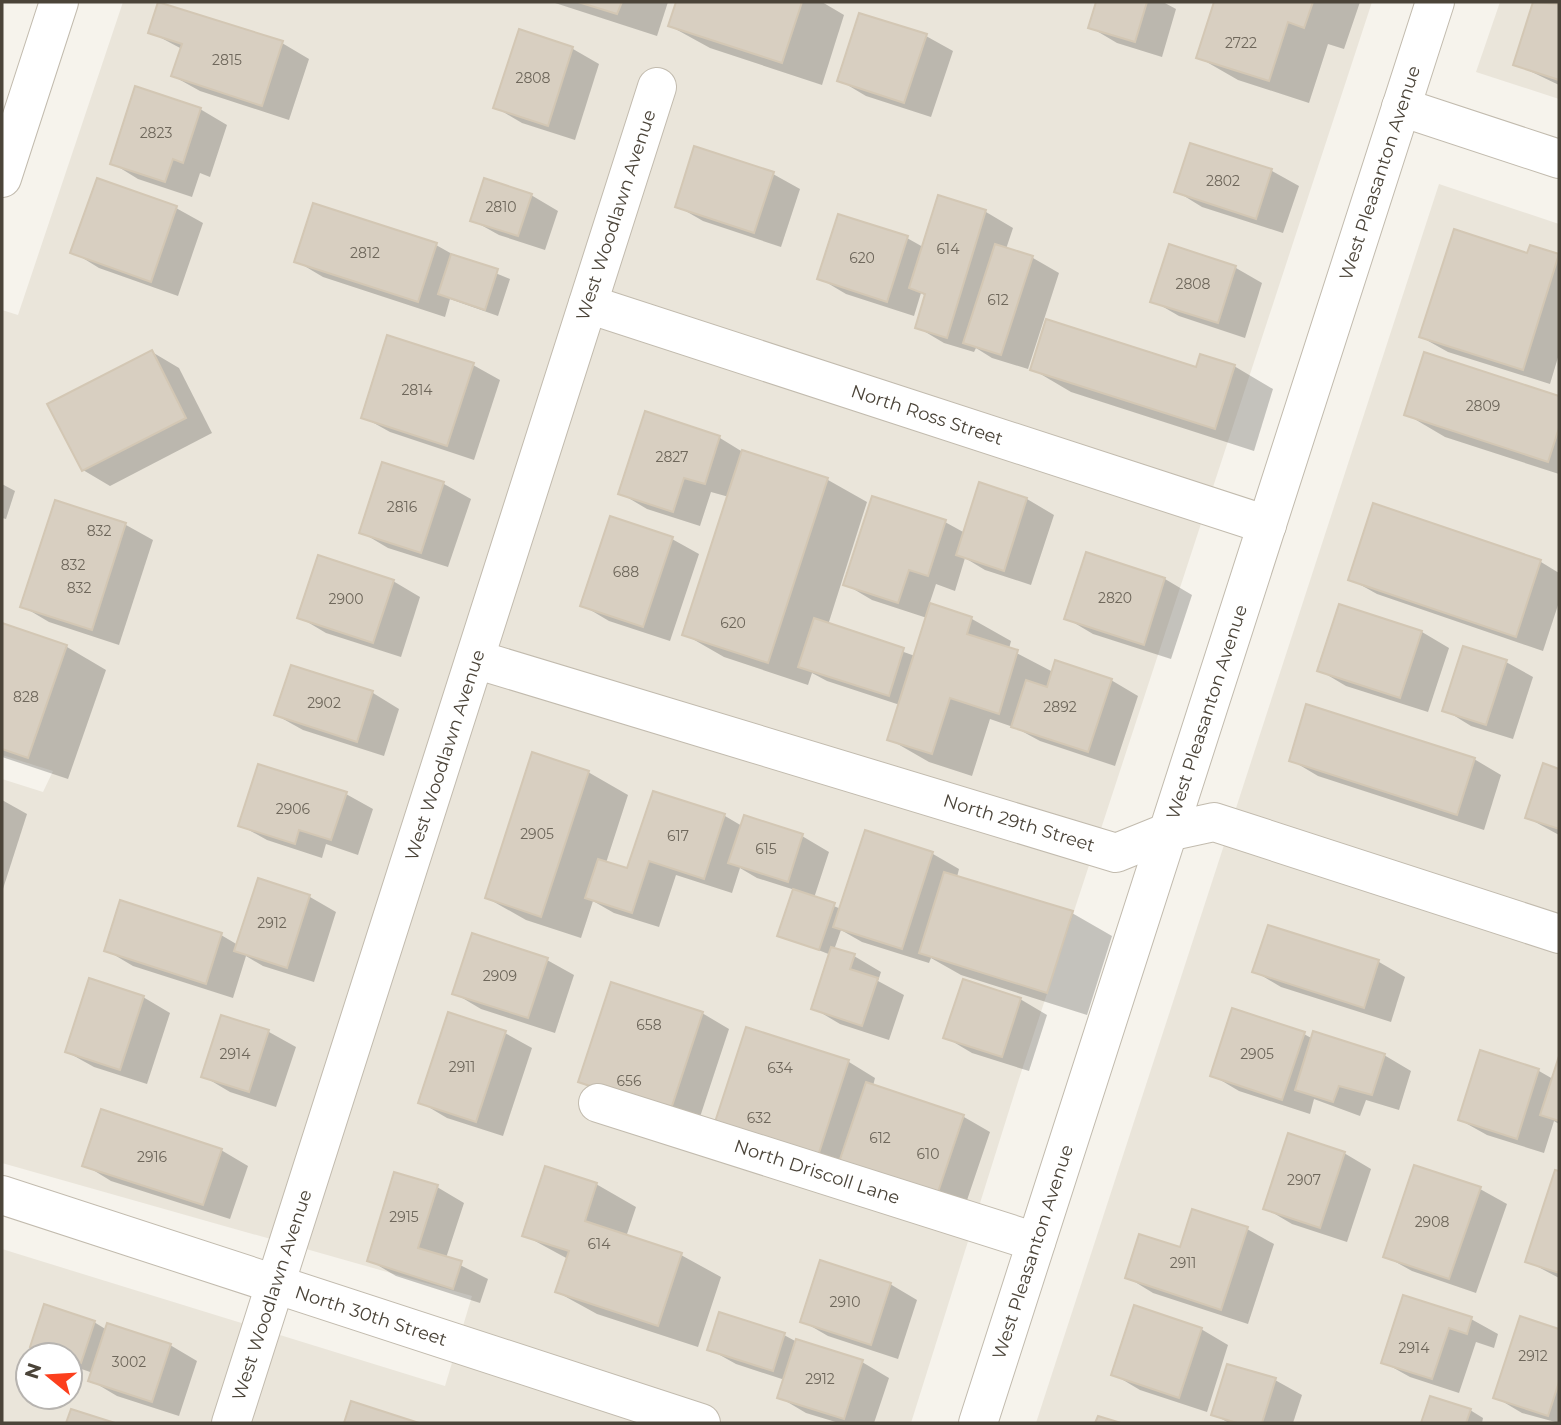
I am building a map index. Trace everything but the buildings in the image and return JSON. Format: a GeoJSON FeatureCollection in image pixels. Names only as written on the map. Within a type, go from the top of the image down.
{"type":"FeatureCollection","features":[{"type":"Feature","properties":{"kind":"street"},"geometry":{"type":"LineString","coordinates":[[2,178],[59,2]]}},
{"type":"Feature","properties":{"kind":"street","name":"West Pleasanton Avenue"},"geometry":{"type":"LineString","coordinates":[[978,1423],[1435,2]]}},
{"type":"Feature","properties":{"kind":"street","name":"West Woodlawn Avenue"},"geometry":{"type":"LineString","coordinates":[[231,1423],[657,87]]}},
{"type":"Feature","properties":{"kind":"street"},"geometry":{"type":"LineString","coordinates":[[1401,107],[1559,159]]}},
{"type":"Feature","properties":{"kind":"street","name":"North Ross Street"},"geometry":{"type":"LineString","coordinates":[[588,304],[1267,524]]}},
{"type":"Feature","properties":{"kind":"street","name":"North 29th Street"},"geometry":{"type":"LineString","coordinates":[[475,659],[1116,853],[1168,832],[1214,822],[1559,934]]}},
{"type":"Feature","properties":{"kind":"street","name":"North Driscoll Lane"},"geometry":{"type":"LineString","coordinates":[[598,1102],[1036,1242]]}},
{"type":"Feature","properties":{"kind":"street","name":"North 30th Street"},"geometry":{"type":"LineString","coordinates":[[2,1195],[701,1423]]}},
{"type":"Feature","properties":{"kind":"shaded area"},"geometry":{"type":"Polygon","coordinates":[[[123,2],[1372,2],[1018,1082],[911,1423],[2,1423],[2,1249],[445,1386],[472,1296],[2,1163],[2,779],[43,792],[53,771],[2,755],[2,310],[18,315],[123,2]]]}},
{"type":"Feature","properties":{"kind":"shaded area"},"geometry":{"type":"Polygon","coordinates":[[[1500,2],[1559,2],[1559,99],[1476,72],[1500,2]]]}},
{"type":"Feature","properties":{"kind":"shaded area"},"geometry":{"type":"Polygon","coordinates":[[[1439,184],[1559,224],[1559,1423],[1036,1423],[1439,184]]]}}]}
